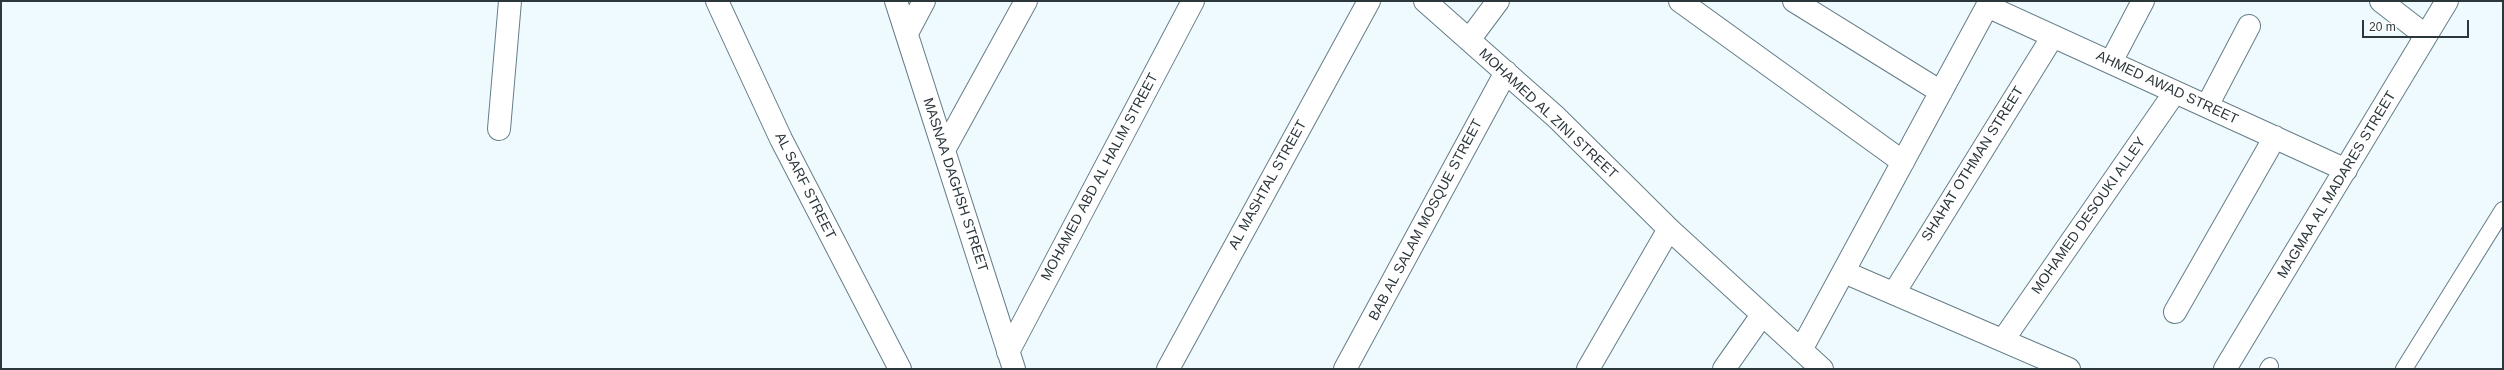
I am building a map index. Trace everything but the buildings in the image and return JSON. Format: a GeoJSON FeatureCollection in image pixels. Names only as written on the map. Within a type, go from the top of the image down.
{"type":"FeatureCollection","features":[{"type":"Feature","properties":{"kind":"street"},"geometry":{"type":"LineString","coordinates":[[499,129],[510,1]]}},
{"type":"Feature","properties":{"kind":"street","name":"AL SARF STREET"},"geometry":{"type":"LineString","coordinates":[[717,1],[781,139],[900,369]]}},
{"type":"Feature","properties":{"kind":"street","name":"MASNAA DAGHSH STREET"},"geometry":{"type":"LineString","coordinates":[[896,1],[1011,361]]}},
{"type":"Feature","properties":{"kind":"street"},"geometry":{"type":"LineString","coordinates":[[906,33],[924,1]]}},
{"type":"Feature","properties":{"kind":"street"},"geometry":{"type":"LineString","coordinates":[[944,150],[1026,1]]}},
{"type":"Feature","properties":{"kind":"street","name":"MOHAMED ABD AL HALIM STREET"},"geometry":{"type":"LineString","coordinates":[[1011,361],[1193,1]]}},
{"type":"Feature","properties":{"kind":"street","name":"AL MASHTAL STREET"},"geometry":{"type":"LineString","coordinates":[[1168,369],[1369,1]]}},
{"type":"Feature","properties":{"kind":"street","name":"MOHAMED AL ZINI STREET"},"geometry":{"type":"LineString","coordinates":[[1425,1],[1556,117],[1668,229],[1822,369]]}},
{"type":"Feature","properties":{"kind":"street"},"geometry":{"type":"LineString","coordinates":[[1469,40],[1498,1]]}},
{"type":"Feature","properties":{"kind":"street"},"geometry":{"type":"LineString","coordinates":[[1680,1],[1903,162]]}},
{"type":"Feature","properties":{"kind":"street"},"geometry":{"type":"LineString","coordinates":[[1794,1],[1941,92]]}},
{"type":"Feature","properties":{"kind":"street"},"geometry":{"type":"LineString","coordinates":[[2111,62],[2143,1]]}},
{"type":"Feature","properties":{"kind":"street"},"geometry":{"type":"LineString","coordinates":[[2381,1],[2426,36]]}},
{"type":"Feature","properties":{"kind":"street","name":"MAGMAA AL MADARES STREET"},"geometry":{"type":"LineString","coordinates":[[2225,369],[2447,1]]}},
{"type":"Feature","properties":{"kind":"street"},"geometry":{"type":"LineString","coordinates":[[1801,350],[1989,3]]}},
{"type":"Feature","properties":{"kind":"street","name":"AHMED AWAD STREET"},"geometry":{"type":"LineString","coordinates":[[1989,3],[2053,36],[2346,170]]}},
{"type":"Feature","properties":{"kind":"street"},"geometry":{"type":"LineString","coordinates":[[2207,106],[2249,26]]}},
{"type":"Feature","properties":{"kind":"street","name":"SHAHAT OTHMAN STREET"},"geometry":{"type":"LineString","coordinates":[[1894,293],[2053,36]]}},
{"type":"Feature","properties":{"kind":"street","name":"BAB AL SALAM MOSQUE STREET"},"geometry":{"type":"LineString","coordinates":[[1345,369],[1506,72]]}},
{"type":"Feature","properties":{"kind":"street","name":"MOHAMED DESOUKI ALLEY"},"geometry":{"type":"LineString","coordinates":[[2003,340],[2175,92]]}},
{"type":"Feature","properties":{"kind":"street"},"geometry":{"type":"LineString","coordinates":[[2175,312],[2274,137]]}},
{"type":"Feature","properties":{"kind":"street"},"geometry":{"type":"LineString","coordinates":[[1588,369],[1668,229]]}},
{"type":"Feature","properties":{"kind":"street"},"geometry":{"type":"LineString","coordinates":[[1844,272],[2069,369]]}},
{"type":"Feature","properties":{"kind":"street"},"geometry":{"type":"LineString","coordinates":[[1724,369],[1762,315]]}},
{"type":"Feature","properties":{"kind":"lane"},"geometry":{"type":"LineString","coordinates":[[2404,369],[2503,210]]}}]}
